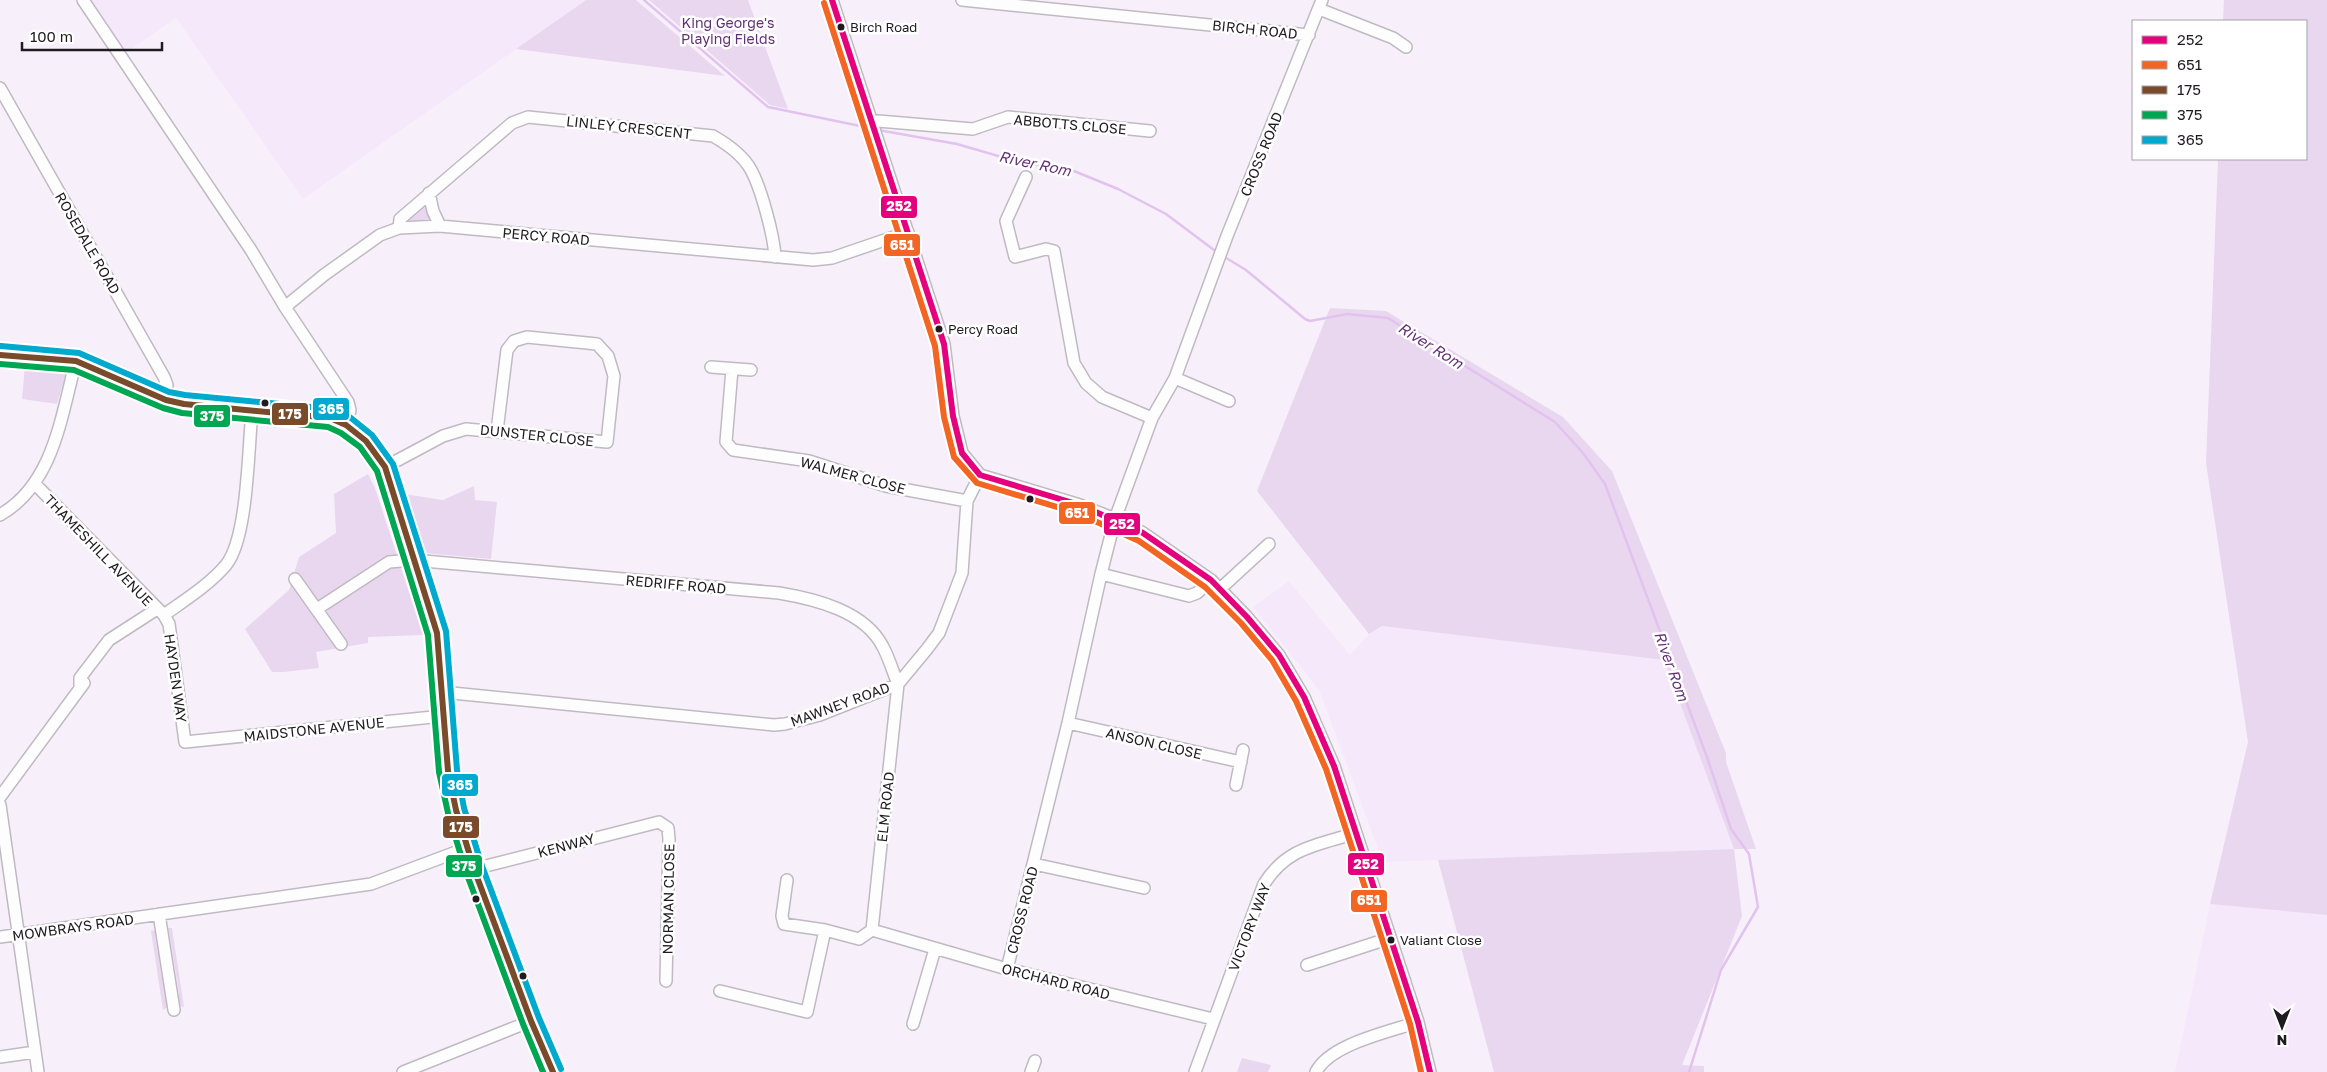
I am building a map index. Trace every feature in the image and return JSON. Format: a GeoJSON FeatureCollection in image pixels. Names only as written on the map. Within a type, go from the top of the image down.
{"type":"FeatureCollection","features":[{"type":"Feature","properties":{"kind":"main road"},"geometry":{"type":"LineString","coordinates":[[0,355],[76,361],[166,400],[184,404],[330,418],[346,425],[366,441],[385,467],[437,633],[448,771],[467,848],[531,1021],[553,1072]]}},
{"type":"Feature","properties":{"kind":"street"},"geometry":{"type":"LineString","coordinates":[[83,0],[251,250],[285,307],[348,402],[350,410],[346,425]]}},
{"type":"Feature","properties":{"kind":"street"},"geometry":{"type":"LineString","coordinates":[[832,0],[944,344],[957,439],[968,462],[980,475],[1080,505],[1143,533],[1211,580],[1279,655],[1302,694],[1334,766],[1418,1022],[1430,1072]]}},
{"type":"Feature","properties":{"kind":"street","name":"BIRCH ROAD"},"geometry":{"type":"LineString","coordinates":[[962,0],[1309,35]]}},
{"type":"Feature","properties":{"kind":"street"},"geometry":{"type":"LineString","coordinates":[[1321,5],[1393,38],[1406,47]]}},
{"type":"Feature","properties":{"kind":"street","name":"CROSS ROAD"},"geometry":{"type":"LineString","coordinates":[[1007,969],[1068,723],[1115,519],[1152,418],[1175,378],[1216,266],[1321,5]]}},
{"type":"Feature","properties":{"kind":"street","name":"ROSEDALE ROAD"},"geometry":{"type":"LineString","coordinates":[[0,88],[164,377],[167,385],[166,400]]}},
{"type":"Feature","properties":{"kind":"street","name":"LINLEY CRESCENT"},"geometry":{"type":"LineString","coordinates":[[285,307],[324,275],[380,235],[395,229],[400,219],[512,123],[528,117],[714,136],[730,146],[751,168],[767,219],[775,257]]}},
{"type":"Feature","properties":{"kind":"street","name":"ABBOTTS CLOSE"},"geometry":{"type":"LineString","coordinates":[[874,129],[878,121],[974,129],[1008,117],[1150,131]]}},
{"type":"Feature","properties":{"kind":"street"},"geometry":{"type":"LineString","coordinates":[[1026,177],[1006,221],[1014,257],[1046,249],[1054,251],[1074,363],[1086,383],[1102,397],[1152,418]]}},
{"type":"Feature","properties":{"kind":"street"},"geometry":{"type":"LineString","coordinates":[[429,193],[433,211],[440,226]]}},
{"type":"Feature","properties":{"kind":"street","name":"PERCY ROAD"},"geometry":{"type":"LineString","coordinates":[[395,229],[440,226],[813,260],[832,258],[908,232]]}},
{"type":"Feature","properties":{"kind":"street","name":"DUNSTER CLOSE"},"geometry":{"type":"LineString","coordinates":[[385,467],[451,434],[466,429],[607,442],[614,376],[608,356],[596,344],[527,337],[514,341],[507,350],[497,431]]}},
{"type":"Feature","properties":{"kind":"street"},"geometry":{"type":"LineString","coordinates":[[0,515],[14,507],[35,484],[49,460],[76,361]]}},
{"type":"Feature","properties":{"kind":"street"},"geometry":{"type":"LineString","coordinates":[[711,367],[751,370]]}},
{"type":"Feature","properties":{"kind":"street","name":"WALMER CLOSE"},"geometry":{"type":"LineString","coordinates":[[732,369],[726,442],[732,450],[809,461],[886,486],[967,501]]}},
{"type":"Feature","properties":{"kind":"street"},"geometry":{"type":"LineString","coordinates":[[1175,378],[1228,401]]}},
{"type":"Feature","properties":{"kind":"street"},"geometry":{"type":"LineString","coordinates":[[0,797],[82,686],[80,678],[110,640],[210,582],[227,563],[239,538],[252,412]]}},
{"type":"Feature","properties":{"kind":"street","name":"MAWNEY ROAD"},"geometry":{"type":"LineString","coordinates":[[442,692],[774,725],[820,715],[898,684],[939,633],[962,573],[967,501],[980,475]]}},
{"type":"Feature","properties":{"kind":"street","name":"THAMESHILL AVENUE"},"geometry":{"type":"LineString","coordinates":[[35,484],[160,612]]}},
{"type":"Feature","properties":{"kind":"street"},"geometry":{"type":"LineString","coordinates":[[1220,589],[1269,544]]}},
{"type":"Feature","properties":{"kind":"street","name":"REDRIFF ROAD"},"geometry":{"type":"LineString","coordinates":[[317,609],[389,562],[413,560],[779,593],[808,598],[841,611],[866,626],[883,646],[898,684]]}},
{"type":"Feature","properties":{"kind":"street"},"geometry":{"type":"LineString","coordinates":[[1101,574],[1189,596],[1197,593],[1211,580]]}},
{"type":"Feature","properties":{"kind":"street"},"geometry":{"type":"LineString","coordinates":[[295,579],[341,644]]}},
{"type":"Feature","properties":{"kind":"street","name":"HAYDEN WAY"},"geometry":{"type":"LineString","coordinates":[[160,612],[169,624],[185,742]]}},
{"type":"Feature","properties":{"kind":"street","name":"ELM ROAD"},"geometry":{"type":"LineString","coordinates":[[872,930],[898,684]]}},
{"type":"Feature","properties":{"kind":"street","name":"MAIDSTONE AVENUE"},"geometry":{"type":"LineString","coordinates":[[185,742],[443,716]]}},
{"type":"Feature","properties":{"kind":"street","name":"ANSON CLOSE"},"geometry":{"type":"LineString","coordinates":[[1068,723],[1241,762]]}},
{"type":"Feature","properties":{"kind":"street"},"geometry":{"type":"LineString","coordinates":[[1236,785],[1243,750]]}},
{"type":"Feature","properties":{"kind":"street"},"geometry":{"type":"LineString","coordinates":[[0,805],[38,1072]]}},
{"type":"Feature","properties":{"kind":"street","name":"KENWAY"},"geometry":{"type":"LineString","coordinates":[[474,869],[659,822]]}},
{"type":"Feature","properties":{"kind":"street","name":"NORMAN CLOSE"},"geometry":{"type":"LineString","coordinates":[[659,822],[668,828],[669,839],[666,981]]}},
{"type":"Feature","properties":{"kind":"street","name":"VICTORY WAY"},"geometry":{"type":"LineString","coordinates":[[1195,1072],[1264,884],[1271,872],[1282,861],[1300,850],[1356,833]]}},
{"type":"Feature","properties":{"kind":"street","name":"MOWBRAYS ROAD"},"geometry":{"type":"LineString","coordinates":[[0,937],[371,884],[467,848]]}},
{"type":"Feature","properties":{"kind":"street"},"geometry":{"type":"LineString","coordinates":[[1034,864],[1144,888]]}},
{"type":"Feature","properties":{"kind":"street"},"geometry":{"type":"LineString","coordinates":[[787,880],[782,916],[784,924],[825,930],[859,940],[872,930]]}},
{"type":"Feature","properties":{"kind":"street"},"geometry":{"type":"LineString","coordinates":[[159,914],[174,1010]]}},
{"type":"Feature","properties":{"kind":"street"},"geometry":{"type":"LineString","coordinates":[[720,991],[807,1012],[825,930]]}},
{"type":"Feature","properties":{"kind":"street","name":"ORCHARD ROAD"},"geometry":{"type":"LineString","coordinates":[[872,930],[1007,969],[1213,1019]]}},
{"type":"Feature","properties":{"kind":"street"},"geometry":{"type":"LineString","coordinates":[[1307,965],[1390,938]]}},
{"type":"Feature","properties":{"kind":"street"},"geometry":{"type":"LineString","coordinates":[[914,1024],[935,949]]}},
{"type":"Feature","properties":{"kind":"street"},"geometry":{"type":"LineString","coordinates":[[403,1072],[531,1021]]}},
{"type":"Feature","properties":{"kind":"street"},"geometry":{"type":"LineString","coordinates":[[1316,1072],[1320,1064],[1339,1050],[1418,1022]]}},
{"type":"Feature","properties":{"kind":"street"},"geometry":{"type":"LineString","coordinates":[[0,1057],[35,1052]]}},
{"type":"Feature","properties":{"kind":"shaded area"},"geometry":{"type":"Polygon","coordinates":[[[90,0],[586,0],[303,199],[176,18],[126,53],[90,0]]]}},
{"type":"Feature","properties":{"kind":"shaded area"},"geometry":{"type":"Polygon","coordinates":[[[1289,581],[1350,655],[1369,634],[1382,626],[1666,660],[1734,849],[1383,862],[1319,690],[1253,607],[1289,581]]]}},
{"type":"Feature","properties":{"kind":"shaded area"},"geometry":{"type":"Polygon","coordinates":[[[2210,904],[2327,915],[2327,1072],[2175,1072],[2210,904]]]}},
{"type":"Feature","properties":{"kind":"green space"},"geometry":{"type":"Polygon","coordinates":[[[586,0],[636,0],[725,76],[516,49],[586,0]]]}},
{"type":"Feature","properties":{"kind":"green space","name":"King George's Playing Fields"},"geometry":{"type":"Polygon","coordinates":[[[649,0],[748,0],[788,109],[770,105],[649,0]]]}},
{"type":"Feature","properties":{"kind":"green space"},"geometry":{"type":"Polygon","coordinates":[[[2224,0],[2327,0],[2327,915],[2210,904],[2248,742],[2206,463],[2218,160],[2307,160],[2307,20],[2223,20],[2224,0]]]}},
{"type":"Feature","properties":{"kind":"green space"},"geometry":{"type":"Polygon","coordinates":[[[423,205],[427,207],[430,219],[413,221],[408,219],[423,205]]]}},
{"type":"Feature","properties":{"kind":"green space"},"geometry":{"type":"Polygon","coordinates":[[[1330,308],[1386,311],[1563,417],[1612,471],[1726,753],[1726,762],[1756,849],[1734,849],[1664,660],[1382,626],[1369,634],[1257,491],[1330,308]]]}},
{"type":"Feature","properties":{"kind":"green space"},"geometry":{"type":"Polygon","coordinates":[[[25,365],[63,369],[66,374],[57,404],[22,399],[25,365]]]}},
{"type":"Feature","properties":{"kind":"green space"},"geometry":{"type":"Polygon","coordinates":[[[368,474],[375,488],[423,635],[368,637],[368,643],[316,652],[319,668],[272,672],[245,629],[289,590],[299,557],[336,533],[334,494],[368,474]]]}},
{"type":"Feature","properties":{"kind":"green space"},"geometry":{"type":"Polygon","coordinates":[[[474,486],[475,500],[497,502],[491,559],[424,553],[404,494],[443,500],[474,486]]]}},
{"type":"Feature","properties":{"kind":"green space"},"geometry":{"type":"Polygon","coordinates":[[[1734,849],[1742,916],[1682,1065],[1704,1066],[1704,1072],[1494,1072],[1438,860],[1734,849]]]}},
{"type":"Feature","properties":{"kind":"green space"},"geometry":{"type":"Polygon","coordinates":[[[165,928],[172,928],[184,1007],[177,1005],[176,1000],[179,993],[169,932],[165,928]]]}},
{"type":"Feature","properties":{"kind":"green space"},"geometry":{"type":"Polygon","coordinates":[[[158,930],[155,935],[165,997],[170,999],[169,1006],[163,1010],[151,931],[158,930]]]}},
{"type":"Feature","properties":{"kind":"green space"},"geometry":{"type":"Polygon","coordinates":[[[1242,1058],[1271,1065],[1268,1072],[1237,1072],[1242,1058]]]}},
{"type":"Feature","properties":{"kind":"waterway","name":"River Rom"},"geometry":{"type":"LineString","coordinates":[[644,0],[768,107],[870,128]]}},
{"type":"Feature","properties":{"kind":"waterway","name":"River Rom"},"geometry":{"type":"LineString","coordinates":[[878,130],[957,144],[1019,162],[1074,171],[1118,189],[1166,214],[1218,253]]}},
{"type":"Feature","properties":{"kind":"waterway","name":"River Rom"},"geometry":{"type":"LineString","coordinates":[[1223,256],[1246,270],[1305,319],[1310,321],[1347,314],[1388,318],[1555,422],[1583,453],[1605,484],[1707,757],[1731,829],[1749,854],[1758,907],[1721,970],[1689,1072]]}},
{"type":"Feature","properties":{"kind":"transit line","name":"252"},"geometry":{"type":"LineString","coordinates":[[832,0],[944,344],[953,416],[962,453],[980,475],[1080,505],[1143,533],[1211,580],[1247,617],[1279,655],[1304,697],[1334,766],[1418,1022],[1430,1072]]}},
{"type":"Feature","properties":{"kind":"transit line","name":"651"},"geometry":{"type":"LineString","coordinates":[[824,3],[935,346],[944,417],[954,457],[977,483],[1077,513],[1139,541],[1205,587],[1241,623],[1272,660],[1296,701],[1326,769],[1410,1024],[1421,1072]]}},
{"type":"Feature","properties":{"kind":"transit line","name":"365"},"geometry":{"type":"LineString","coordinates":[[1,346],[79,353],[169,392],[332,409],[351,418],[372,435],[393,464],[446,631],[457,770],[464,808],[482,866],[539,1018],[561,1069]]}},
{"type":"Feature","properties":{"kind":"transit line","name":"175"},"geometry":{"type":"LineString","coordinates":[[0,355],[76,361],[166,400],[184,404],[330,418],[346,425],[366,441],[385,467],[437,633],[448,771],[456,810],[474,869],[531,1021],[553,1072]]}},
{"type":"Feature","properties":{"kind":"transit line","name":"375"},"geometry":{"type":"LineString","coordinates":[[0,364],[74,370],[163,408],[182,413],[328,427],[341,433],[360,447],[377,471],[428,635],[439,772],[448,813],[466,872],[543,1072]]}},
{"type":"Feature","properties":{"kind":"place","name":"Birch Road"},"geometry":{"type":"Point","coordinates":[841,27]}},
{"type":"Feature","properties":{"kind":"place","name":"Percy Road"},"geometry":{"type":"Point","coordinates":[939,329]}},
{"type":"Feature","properties":{"kind":"place","name":"Valiant Close"},"geometry":{"type":"Point","coordinates":[1391,940]}}]}
